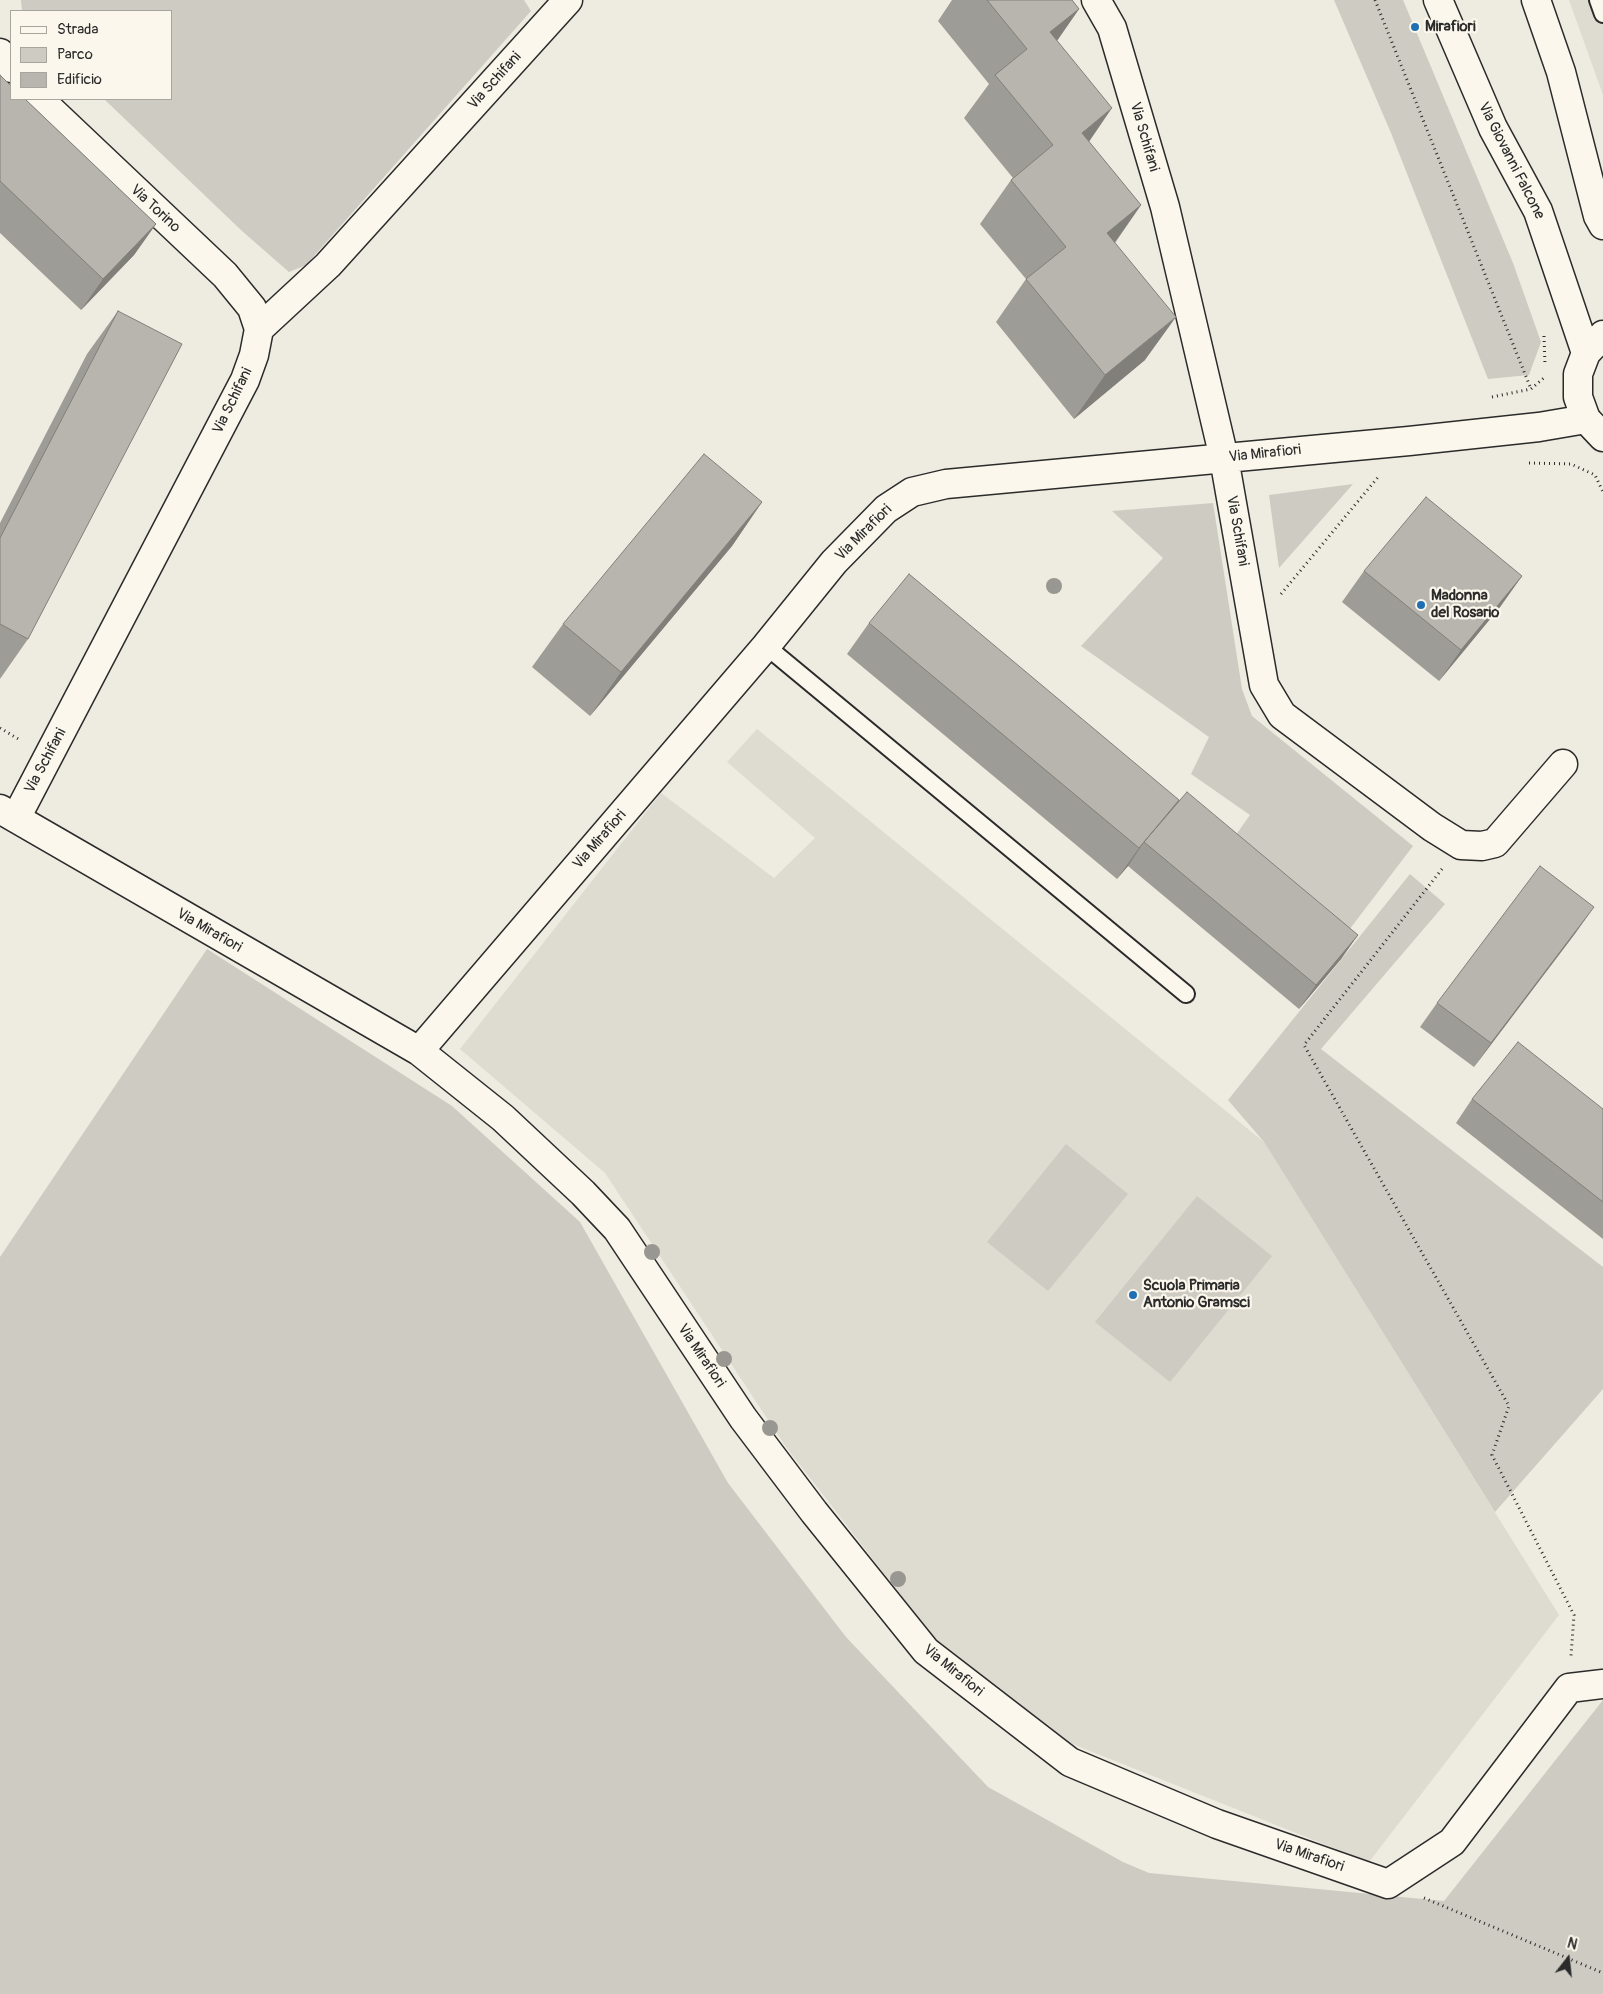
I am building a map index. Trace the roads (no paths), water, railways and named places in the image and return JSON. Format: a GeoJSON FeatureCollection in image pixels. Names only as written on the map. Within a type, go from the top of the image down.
{"type":"FeatureCollection","features":[{"type":"Feature","properties":{"kind":"street","name":"Via Schifani"},"geometry":{"type":"LineString","coordinates":[[8,813],[245,380],[254,354],[259,329],[328,265],[568,0]]}},
{"type":"Feature","properties":{"kind":"street","name":"Via Schifani"},"geometry":{"type":"LineString","coordinates":[[1096,0],[1112,28],[1165,207],[1224,458],[1255,625],[1264,685],[1282,715],[1432,827],[1461,845],[1482,846],[1495,843],[1563,764]]}},
{"type":"Feature","properties":{"kind":"street","name":"Via Giovanni Falcone"},"geometry":{"type":"LineString","coordinates":[[1438,0],[1493,128],[1538,211],[1595,344],[1578,374],[1578,398],[1595,428]]}},
{"type":"Feature","properties":{"kind":"street"},"geometry":{"type":"LineString","coordinates":[[1536,0],[1561,72],[1598,216],[1603,225]]}},
{"type":"Feature","properties":{"kind":"street"},"geometry":{"type":"LineString","coordinates":[[0,53],[10,67]]}},
{"type":"Feature","properties":{"kind":"street","name":"Via Torino"},"geometry":{"type":"LineString","coordinates":[[40,100],[225,275],[252,308],[259,329]]}},
{"type":"Feature","properties":{"kind":"street","name":"Via Mirafiori"},"geometry":{"type":"LineString","coordinates":[[419,1051],[766,646],[841,555],[886,509],[912,492],[946,484],[1539,427],[1595,428]]}},
{"type":"Feature","properties":{"kind":"street","name":"Via Mirafiori"},"geometry":{"type":"LineString","coordinates":[[8,813],[419,1051],[503,1118],[583,1193],[617,1229],[744,1418],[814,1512],[926,1651],[1070,1762],[1217,1824],[1388,1884],[1452,1842],[1569,1688],[1603,1684]]}},
{"type":"Feature","properties":{"kind":"lane"},"geometry":{"type":"LineString","coordinates":[[1598,0],[1603,14]]}},
{"type":"Feature","properties":{"kind":"lane"},"geometry":{"type":"LineString","coordinates":[[766,646],[1186,994]]}},
{"type":"Feature","properties":{"kind":"place","name":"Mirafiori"},"geometry":{"type":"Point","coordinates":[1415,27]}},
{"type":"Feature","properties":{"kind":"place","name":"Madonna del Rosario"},"geometry":{"type":"Point","coordinates":[1421,605]}},
{"type":"Feature","properties":{"kind":"place","name":"Scuola Primaria Antonio Gramsci"},"geometry":{"type":"Point","coordinates":[1133,1295]}}]}
